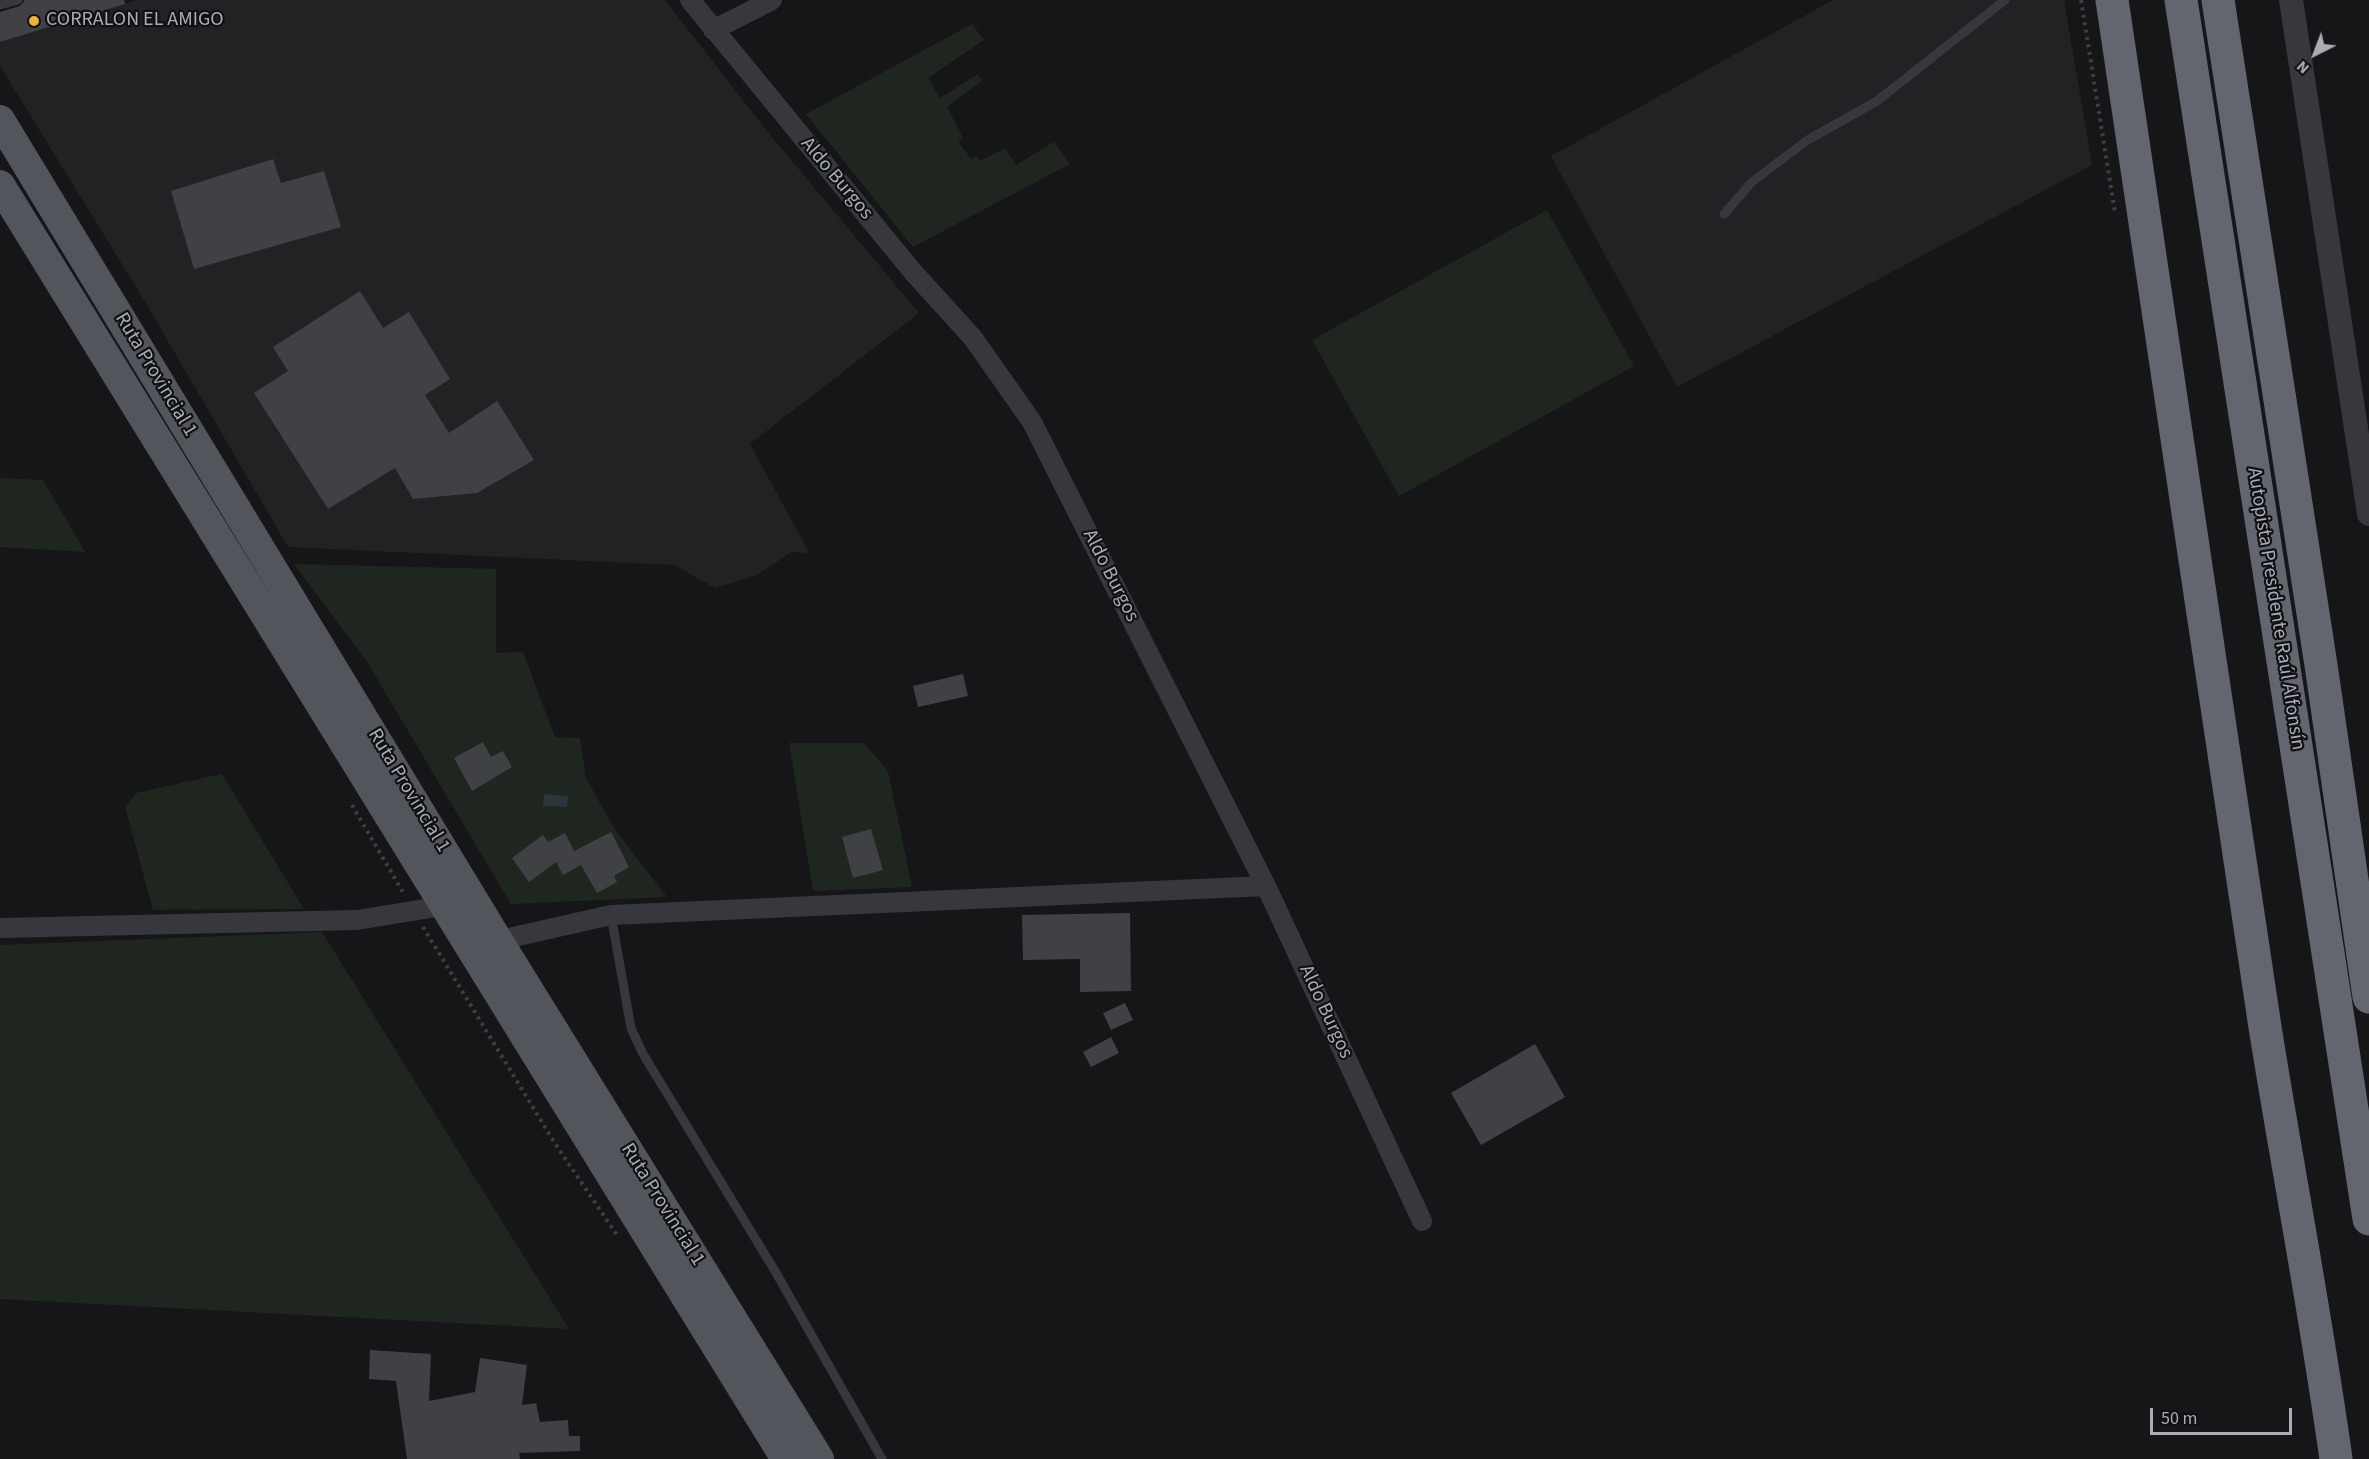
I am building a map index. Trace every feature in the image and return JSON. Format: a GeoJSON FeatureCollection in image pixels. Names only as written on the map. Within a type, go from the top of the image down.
{"type":"FeatureCollection","features":[{"type":"Feature","properties":{"kind":"highway"},"geometry":{"type":"LineString","coordinates":[[2112,0],[2191,546],[2289,1182],[2324,1372],[2336,1459]]}},
{"type":"Feature","properties":{"kind":"highway","name":"Autopista Presidente Raúl Alfonsín"},"geometry":{"type":"LineString","coordinates":[[2181,0],[2369,1219]]}},
{"type":"Feature","properties":{"kind":"highway","name":"Autopista Presidente Raúl Alfonsín"},"geometry":{"type":"LineString","coordinates":[[2218,0],[2313,608],[2369,997]]}},
{"type":"Feature","properties":{"kind":"main road","name":"Ruta Provincial 1"},"geometry":{"type":"LineString","coordinates":[[0,120],[474,899],[484,944],[786,1459]]}},
{"type":"Feature","properties":{"kind":"main road","name":"Ruta Provincial 1"},"geometry":{"type":"LineString","coordinates":[[0,185],[445,907],[484,944],[819,1459]]}},
{"type":"Feature","properties":{"kind":"street","name":"Aldo Burgos"},"geometry":{"type":"LineString","coordinates":[[690,0],[913,272],[973,338],[1032,422],[1266,886],[1422,1221]]}},
{"type":"Feature","properties":{"kind":"street"},"geometry":{"type":"LineString","coordinates":[[713,30],[772,0]]}},
{"type":"Feature","properties":{"kind":"street"},"geometry":{"type":"LineString","coordinates":[[2291,0],[2369,514]]}},
{"type":"Feature","properties":{"kind":"street"},"geometry":{"type":"LineString","coordinates":[[484,944],[611,915],[1266,886]]}},
{"type":"Feature","properties":{"kind":"street"},"geometry":{"type":"LineString","coordinates":[[0,928],[357,920],[415,913],[474,899]]}},
{"type":"Feature","properties":{"kind":"lane"},"geometry":{"type":"LineString","coordinates":[[0,5],[18,0]]}},
{"type":"Feature","properties":{"kind":"lane"},"geometry":{"type":"LineString","coordinates":[[1724,214],[1752,182],[1806,141],[1877,101],[2005,0]]}},
{"type":"Feature","properties":{"kind":"lane"},"geometry":{"type":"LineString","coordinates":[[611,915],[631,1028],[643,1054],[775,1271],[882,1459]]}},
{"type":"Feature","properties":{"kind":"path"},"geometry":{"type":"LineString","coordinates":[[415,913],[542,1124],[623,1244]]}},
{"type":"Feature","properties":{"kind":"shaded area"},"geometry":{"type":"Polygon","coordinates":[[[137,0],[665,0],[767,131],[919,313],[750,444],[810,554],[792,552],[755,576],[715,588],[674,565],[288,547],[144,300],[0,66],[0,42],[137,0]]]}},
{"type":"Feature","properties":{"kind":"shaded area"},"geometry":{"type":"Polygon","coordinates":[[[1833,0],[2064,0],[2092,165],[1677,387],[1551,156],[1833,0]]]}},
{"type":"Feature","properties":{"kind":"shaded area"},"geometry":{"type":"Polygon","coordinates":[[[972,24],[984,40],[928,78],[940,98],[978,74],[982,81],[947,107],[963,138],[958,141],[971,159],[976,157],[980,161],[1005,148],[1016,165],[1054,142],[1070,164],[913,247],[806,114],[972,24]]]}},
{"type":"Feature","properties":{"kind":"shaded area"},"geometry":{"type":"Polygon","coordinates":[[[1547,210],[1634,366],[1399,496],[1312,340],[1547,210]]]}},
{"type":"Feature","properties":{"kind":"shaded area"},"geometry":{"type":"Polygon","coordinates":[[[0,478],[43,480],[85,552],[0,547],[0,478]]]}},
{"type":"Feature","properties":{"kind":"shaded area"},"geometry":{"type":"Polygon","coordinates":[[[294,564],[496,569],[496,653],[523,652],[555,737],[580,738],[586,778],[614,828],[667,897],[511,904],[367,662],[294,564]]]}},
{"type":"Feature","properties":{"kind":"shaded area"},"geometry":{"type":"Polygon","coordinates":[[[789,743],[864,743],[888,771],[912,887],[813,891],[789,743]]]}},
{"type":"Feature","properties":{"kind":"shaded area"},"geometry":{"type":"Polygon","coordinates":[[[222,774],[304,909],[153,910],[125,807],[136,793],[222,774]]]}},
{"type":"Feature","properties":{"kind":"shaded area"},"geometry":{"type":"Polygon","coordinates":[[[544,794],[568,796],[567,807],[543,806],[544,794]]]}},
{"type":"Feature","properties":{"kind":"shaded area"},"geometry":{"type":"Polygon","coordinates":[[[322,932],[569,1329],[0,1299],[0,945],[322,932]]]}},
{"type":"Feature","properties":{"kind":"building","name":"CORRALON EL AMIGO"},"geometry":{"type":"Polygon","coordinates":[[[25,0],[124,0],[125,4],[0,42],[0,12],[20,6],[25,0]]]}},
{"type":"Feature","properties":{"kind":"building"},"geometry":{"type":"Polygon","coordinates":[[[273,159],[281,183],[324,171],[341,227],[194,269],[171,191],[273,159]]]}},
{"type":"Feature","properties":{"kind":"building"},"geometry":{"type":"Polygon","coordinates":[[[360,291],[383,328],[409,312],[450,379],[425,395],[449,433],[497,401],[534,460],[477,493],[413,499],[395,468],[328,509],[254,393],[288,371],[273,347],[360,291]]]}},
{"type":"Feature","properties":{"kind":"building"},"geometry":{"type":"Polygon","coordinates":[[[963,674],[968,696],[918,707],[913,686],[963,674]]]}},
{"type":"Feature","properties":{"kind":"building"},"geometry":{"type":"Polygon","coordinates":[[[483,742],[491,757],[503,751],[512,767],[472,791],[454,758],[483,742]]]}},
{"type":"Feature","properties":{"kind":"building"},"geometry":{"type":"Polygon","coordinates":[[[871,829],[883,870],[853,878],[842,837],[871,829]]]}},
{"type":"Feature","properties":{"kind":"building"},"geometry":{"type":"Polygon","coordinates":[[[611,832],[629,867],[614,876],[617,882],[597,893],[581,865],[563,875],[556,862],[529,882],[512,858],[543,835],[548,842],[565,833],[574,851],[611,832]]]}},
{"type":"Feature","properties":{"kind":"building"},"geometry":{"type":"Polygon","coordinates":[[[1130,913],[1131,991],[1080,992],[1080,959],[1023,960],[1022,915],[1130,913]]]}},
{"type":"Feature","properties":{"kind":"building"},"geometry":{"type":"Polygon","coordinates":[[[1125,1003],[1133,1020],[1111,1030],[1103,1013],[1125,1003]]]}},
{"type":"Feature","properties":{"kind":"building"},"geometry":{"type":"Polygon","coordinates":[[[1111,1037],[1119,1053],[1091,1067],[1083,1052],[1111,1037]]]}},
{"type":"Feature","properties":{"kind":"building"},"geometry":{"type":"Polygon","coordinates":[[[1535,1044],[1565,1097],[1481,1145],[1451,1093],[1535,1044]]]}},
{"type":"Feature","properties":{"kind":"building"},"geometry":{"type":"Polygon","coordinates":[[[370,1350],[431,1354],[429,1401],[475,1392],[480,1358],[527,1365],[522,1405],[536,1403],[540,1422],[568,1420],[569,1436],[580,1436],[580,1451],[519,1453],[520,1459],[407,1459],[396,1381],[369,1379],[370,1350]]]}},
{"type":"Feature","properties":{"kind":"place","name":"CORRALON EL AMIGO"},"geometry":{"type":"Point","coordinates":[34,21]}}]}
